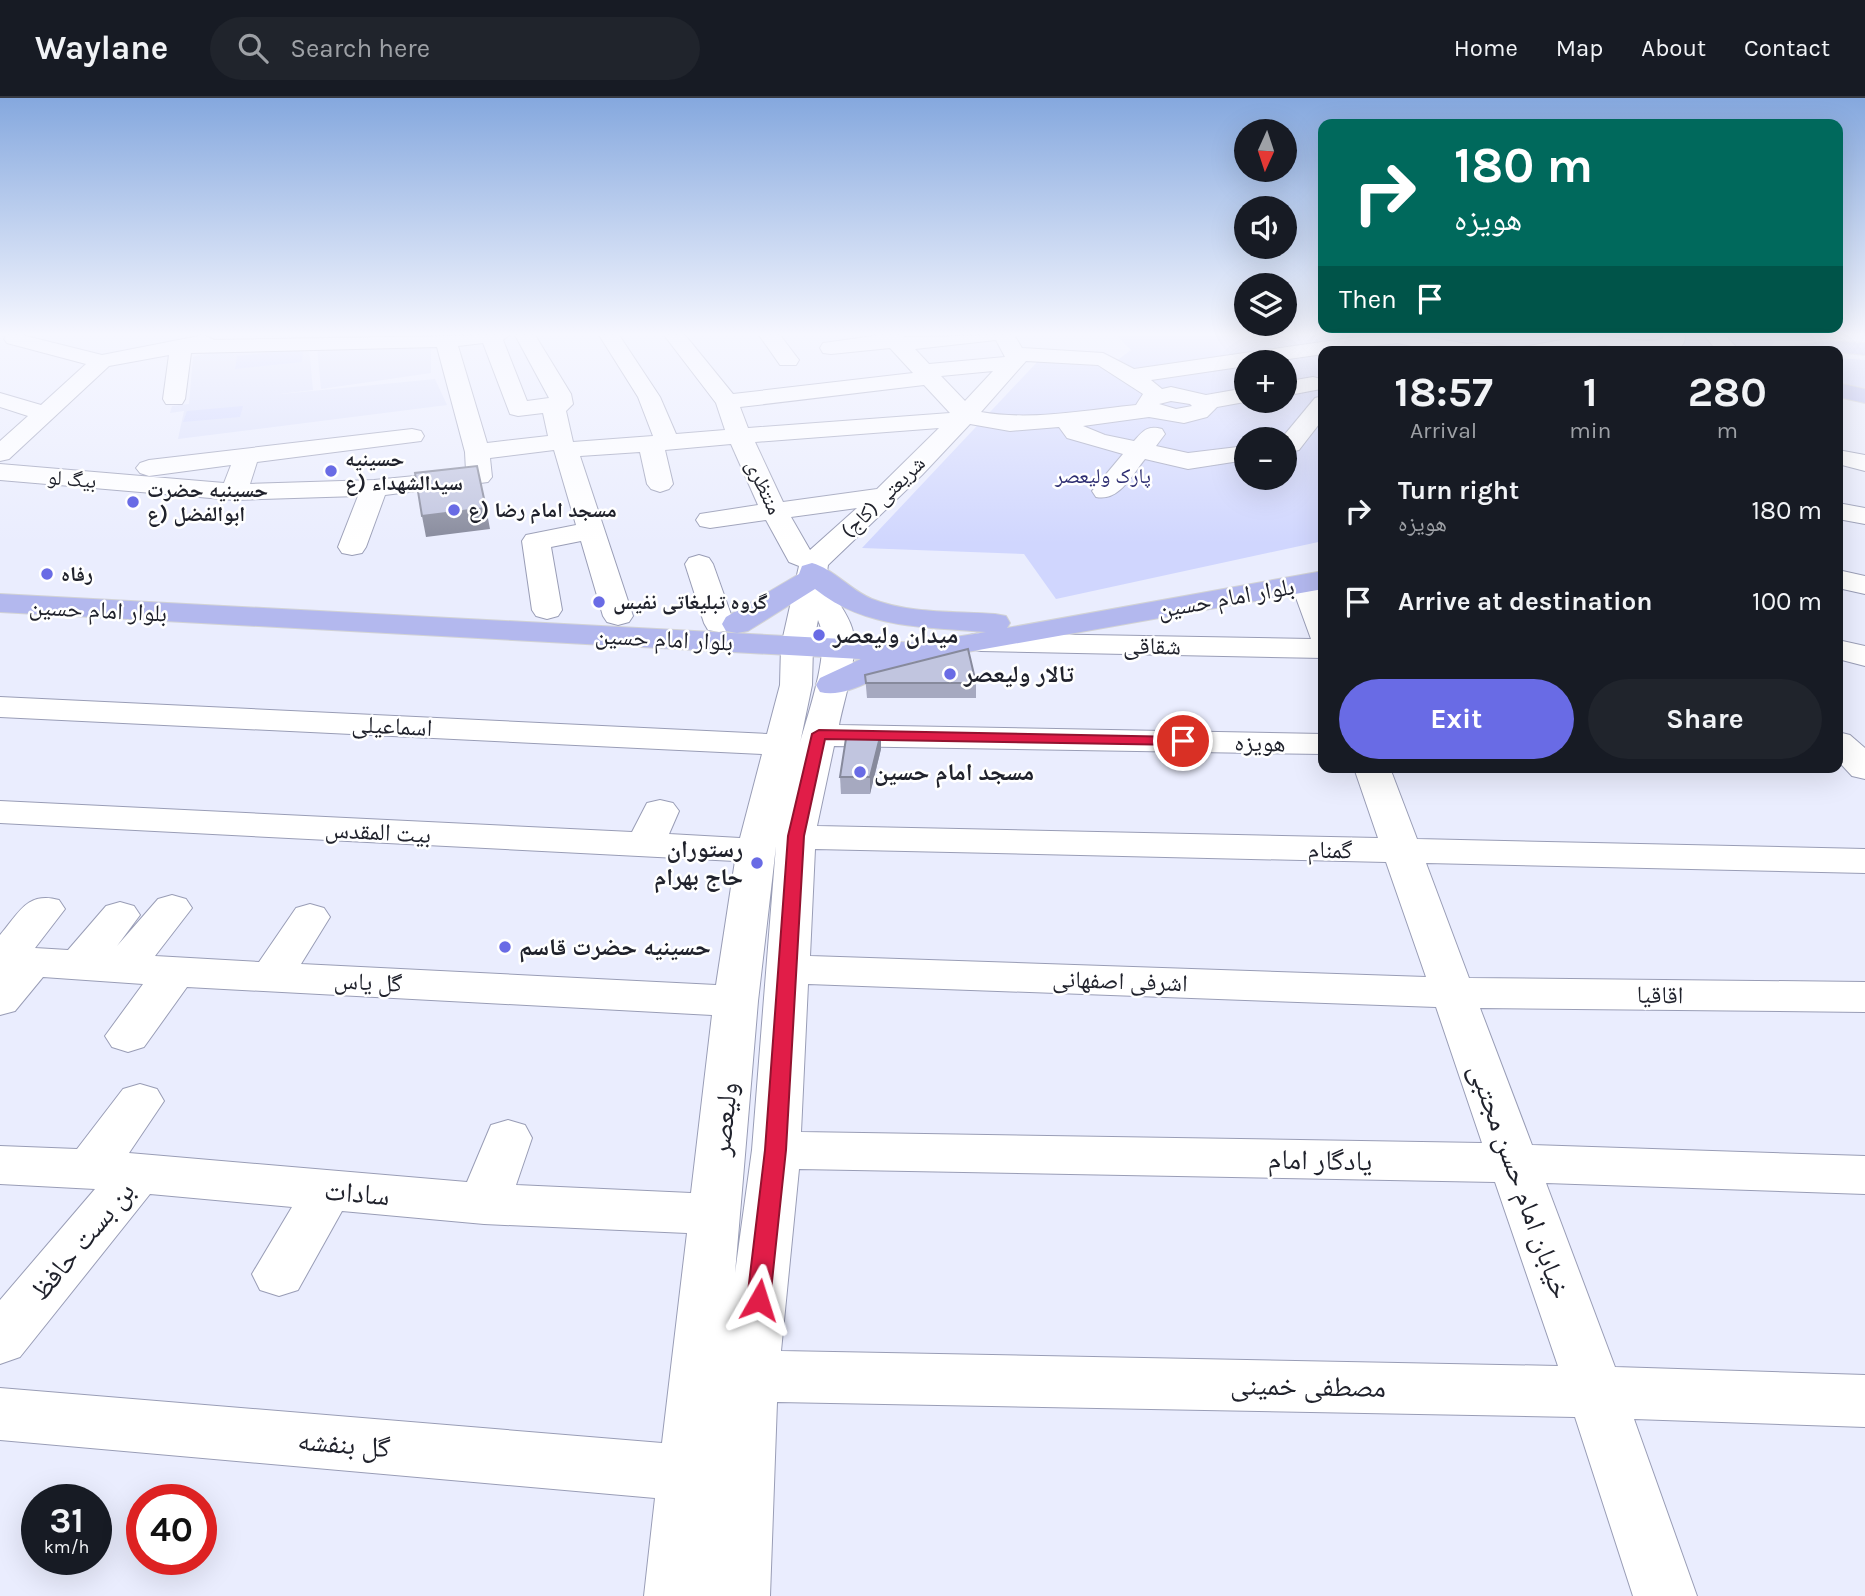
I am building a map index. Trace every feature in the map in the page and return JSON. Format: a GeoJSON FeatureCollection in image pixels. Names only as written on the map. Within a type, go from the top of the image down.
{"type":"FeatureCollection","features":[{"type":"Feature","properties":{"kind":"main road"},"geometry":{"type":"LineString","coordinates":[[728,624],[812,571],[839,594],[862,606],[887,614],[988,632]]}},
{"type":"Feature","properties":{"kind":"main road","name":"بلوار امام حسین"},"geometry":{"type":"LineString","coordinates":[[0,583],[165,604],[817,653],[879,663],[988,632],[1317,576]]}},
{"type":"Feature","properties":{"kind":"main road","name":"بلوار امام حسین"},"geometry":{"type":"LineString","coordinates":[[0,603],[547,610],[728,624],[817,653],[898,630],[988,632]]}},
{"type":"Feature","properties":{"kind":"street"},"geometry":{"type":"LineString","coordinates":[[17,405],[44,413]]}},
{"type":"Feature","properties":{"kind":"street"},"geometry":{"type":"LineString","coordinates":[[0,454],[53,405]]}},
{"type":"Feature","properties":{"kind":"street"},"geometry":{"type":"LineString","coordinates":[[476,405],[478,465]]}},
{"type":"Feature","properties":{"kind":"street"},"geometry":{"type":"LineString","coordinates":[[515,405],[518,409],[553,405]]}},
{"type":"Feature","properties":{"kind":"street"},"geometry":{"type":"LineString","coordinates":[[560,405],[554,410],[563,446],[618,616]]}},
{"type":"Feature","properties":{"kind":"street"},"geometry":{"type":"LineString","coordinates":[[651,405],[659,442],[660,484]]}},
{"type":"Feature","properties":{"kind":"street","name":"منتظری"},"geometry":{"type":"LineString","coordinates":[[723,405],[733,419],[774,511],[799,556],[812,571],[817,653]]}},
{"type":"Feature","properties":{"kind":"street"},"geometry":{"type":"LineString","coordinates":[[733,419],[749,405]]}},
{"type":"Feature","properties":{"kind":"street"},"geometry":{"type":"LineString","coordinates":[[733,419],[771,405]]}},
{"type":"Feature","properties":{"kind":"street"},"geometry":{"type":"LineString","coordinates":[[733,419],[863,405]]}},
{"type":"Feature","properties":{"kind":"street"},"geometry":{"type":"LineString","coordinates":[[953,405],[964,417]]}},
{"type":"Feature","properties":{"kind":"street","name":"شریعتی (کاج)"},"geometry":{"type":"LineString","coordinates":[[812,571],[884,496],[913,470],[972,405]]}},
{"type":"Feature","properties":{"kind":"street"},"geometry":{"type":"LineString","coordinates":[[1170,405],[1234,445]]}},
{"type":"Feature","properties":{"kind":"street"},"geometry":{"type":"LineString","coordinates":[[733,419],[964,417],[1010,424],[1186,405]]}},
{"type":"Feature","properties":{"kind":"street"},"geometry":{"type":"LineString","coordinates":[[1297,431],[1309,405]]}},
{"type":"Feature","properties":{"kind":"street"},"geometry":{"type":"LineString","coordinates":[[1105,491],[1173,407]]}},
{"type":"Feature","properties":{"kind":"street"},"geometry":{"type":"LineString","coordinates":[[1079,418],[1070,425],[1076,433],[1140,451],[1188,461],[1234,455]]}},
{"type":"Feature","properties":{"kind":"street"},"geometry":{"type":"LineString","coordinates":[[733,419],[834,450],[875,447]]}},
{"type":"Feature","properties":{"kind":"street","name":"بیگ لو"},"geometry":{"type":"LineString","coordinates":[[0,472],[234,492],[374,488],[563,446],[659,442],[733,419]]}},
{"type":"Feature","properties":{"kind":"street"},"geometry":{"type":"LineString","coordinates":[[149,468],[412,436]]}},
{"type":"Feature","properties":{"kind":"street"},"geometry":{"type":"LineString","coordinates":[[234,492],[247,456]]}},
{"type":"Feature","properties":{"kind":"street"},"geometry":{"type":"LineString","coordinates":[[1843,458],[1865,463]]}},
{"type":"Feature","properties":{"kind":"street"},"geometry":{"type":"LineString","coordinates":[[795,484],[913,470]]}},
{"type":"Feature","properties":{"kind":"street"},"geometry":{"type":"LineString","coordinates":[[352,547],[374,488]]}},
{"type":"Feature","properties":{"kind":"street"},"geometry":{"type":"LineString","coordinates":[[710,520],[884,496]]}},
{"type":"Feature","properties":{"kind":"street"},"geometry":{"type":"LineString","coordinates":[[1843,512],[1865,516]]}},
{"type":"Feature","properties":{"kind":"street"},"geometry":{"type":"LineString","coordinates":[[547,610],[536,541],[591,531]]}},
{"type":"Feature","properties":{"kind":"street"},"geometry":{"type":"LineString","coordinates":[[699,564],[728,624]]}},
{"type":"Feature","properties":{"kind":"street"},"geometry":{"type":"LineString","coordinates":[[1843,571],[1865,576]]}},
{"type":"Feature","properties":{"kind":"street"},"geometry":{"type":"LineString","coordinates":[[1843,580],[1865,585]]}},
{"type":"Feature","properties":{"kind":"street","name":"شقاقی"},"geometry":{"type":"LineString","coordinates":[[988,632],[1318,649]]}},
{"type":"Feature","properties":{"kind":"street"},"geometry":{"type":"LineString","coordinates":[[1843,651],[1865,656]]}},
{"type":"Feature","properties":{"kind":"street","name":"ولیعصر"},"geometry":{"type":"LineString","coordinates":[[676,1596],[736,1001],[801,740],[817,653]]}},
{"type":"Feature","properties":{"kind":"street","name":"اسماعیلی"},"geometry":{"type":"LineString","coordinates":[[0,707],[801,740]]}},
{"type":"Feature","properties":{"kind":"street","name":"هویزه"},"geometry":{"type":"LineString","coordinates":[[801,740],[1318,744]]}},
{"type":"Feature","properties":{"kind":"street","name":"خیابان امام حسن مجتبی"},"geometry":{"type":"LineString","coordinates":[[1374,773],[1596,1392],[1665,1596]]}},
{"type":"Feature","properties":{"kind":"street"},"geometry":{"type":"LineString","coordinates":[[645,845],[660,811]]}},
{"type":"Feature","properties":{"kind":"street","name":"بیت المقدس"},"geometry":{"type":"LineString","coordinates":[[0,812],[574,825],[645,845],[776,843]]}},
{"type":"Feature","properties":{"kind":"street","name":"ولیعصر"},"geometry":{"type":"LineString","coordinates":[[737,1596],[750,1376],[776,1150],[786,969],[776,843]]}},
{"type":"Feature","properties":{"kind":"street","name":"گمنام"},"geometry":{"type":"LineString","coordinates":[[776,843],[1402,851],[1865,861]]}},
{"type":"Feature","properties":{"kind":"street"},"geometry":{"type":"LineString","coordinates":[[122,968],[172,908]]}},
{"type":"Feature","properties":{"kind":"street"},"geometry":{"type":"LineString","coordinates":[[8,971],[45,909]]}},
{"type":"Feature","properties":{"kind":"street"},"geometry":{"type":"LineString","coordinates":[[79,965],[120,915]]}},
{"type":"Feature","properties":{"kind":"street"},"geometry":{"type":"LineString","coordinates":[[271,977],[310,917]]}},
{"type":"Feature","properties":{"kind":"street","name":"گل یاس"},"geometry":{"type":"LineString","coordinates":[[8,971],[79,965],[736,1001]]}},
{"type":"Feature","properties":{"kind":"street","name":"اشرفی اصفهانی"},"geometry":{"type":"LineString","coordinates":[[786,969],[1454,993]]}},
{"type":"Feature","properties":{"kind":"street"},"geometry":{"type":"LineString","coordinates":[[128,1036],[175,972]]}},
{"type":"Feature","properties":{"kind":"street","name":"اقاقیا"},"geometry":{"type":"LineString","coordinates":[[1454,993],[1865,997]]}},
{"type":"Feature","properties":{"kind":"street","name":"بن بست حافظ"},"geometry":{"type":"LineString","coordinates":[[0,1340],[113,1171],[140,1101]]}},
{"type":"Feature","properties":{"kind":"street"},"geometry":{"type":"LineString","coordinates":[[484,1204],[508,1138]]}},
{"type":"Feature","properties":{"kind":"street","name":"یادگار امام"},"geometry":{"type":"LineString","coordinates":[[776,1150],[1512,1163],[1865,1175]]}},
{"type":"Feature","properties":{"kind":"street","name":"سادات"},"geometry":{"type":"LineString","coordinates":[[0,1165],[113,1171],[484,1204],[714,1214]]}},
{"type":"Feature","properties":{"kind":"street"},"geometry":{"type":"LineString","coordinates":[[279,1274],[328,1190]]}},
{"type":"Feature","properties":{"kind":"street","name":"مصطفی خمینی"},"geometry":{"type":"LineString","coordinates":[[750,1376],[1596,1392],[1865,1401]]}},
{"type":"Feature","properties":{"kind":"street","name":"گل بنفشه"},"geometry":{"type":"LineString","coordinates":[[0,1415],[688,1473]]}},
{"type":"Feature","properties":{"kind":"shaded area"},"geometry":{"type":"Polygon","coordinates":[[[447,405],[178,439],[184,411],[170,413],[172,406],[447,405]]]}},
{"type":"Feature","properties":{"kind":"green space","name":"پارک ولیعصر"},"geometry":{"type":"Polygon","coordinates":[[[997,405],[1234,405],[1234,413],[1297,413],[1297,405],[1318,405],[1318,542],[1056,599],[1024,554],[862,548],[997,405]]]}},
{"type":"Feature","properties":{"kind":"green space"},"geometry":{"type":"Polygon","coordinates":[[[243,406],[240,417],[183,422],[187,411],[243,406]]]}},
{"type":"Feature","properties":{"kind":"building"},"geometry":{"type":"Polygon","coordinates":[[[477,466],[486,508],[422,516],[415,473],[477,466]]]}},
{"type":"Feature","properties":{"kind":"building"},"geometry":{"type":"Polygon","coordinates":[[[968,649],[976,683],[866,683],[865,675],[968,649]]]}},
{"type":"Feature","properties":{"kind":"building"},"geometry":{"type":"Polygon","coordinates":[[[847,732],[881,733],[870,777],[840,777],[847,732]]]}},
{"type":"Feature","properties":{"kind":"place","name":"حسینیه سیدالشهداء (ع"},"geometry":{"type":"Point","coordinates":[331,471]}},
{"type":"Feature","properties":{"kind":"place","name":"حسینیه حضرت ابوالفضل (ع"},"geometry":{"type":"Point","coordinates":[133,502]}},
{"type":"Feature","properties":{"kind":"place","name":"مسجد امام رضا (ع"},"geometry":{"type":"Point","coordinates":[454,510]}},
{"type":"Feature","properties":{"kind":"place","name":"رفاه"},"geometry":{"type":"Point","coordinates":[47,574]}},
{"type":"Feature","properties":{"kind":"place","name":"گروه تبلیغاتی نفیس"},"geometry":{"type":"Point","coordinates":[599,602]}},
{"type":"Feature","properties":{"kind":"place","name":"میدان ولیعصر"},"geometry":{"type":"Point","coordinates":[819,635]}},
{"type":"Feature","properties":{"kind":"place","name":"تالار ولیعصر"},"geometry":{"type":"Point","coordinates":[950,674]}},
{"type":"Feature","properties":{"kind":"place","name":"مسجد امام حسین"},"geometry":{"type":"Point","coordinates":[860,772]}},
{"type":"Feature","properties":{"kind":"place","name":"رستوران حاج بهرام"},"geometry":{"type":"Point","coordinates":[757,863]}},
{"type":"Feature","properties":{"kind":"place","name":"حسینیه حضرت قاسم"},"geometry":{"type":"Point","coordinates":[505,947]}},
{"type":"Feature","properties":{"kind":"route"},"geometry":{"type":"LineString","coordinates":[[759,1300],[776,1150],[796,836],[819,734],[1183,741]]}}]}
